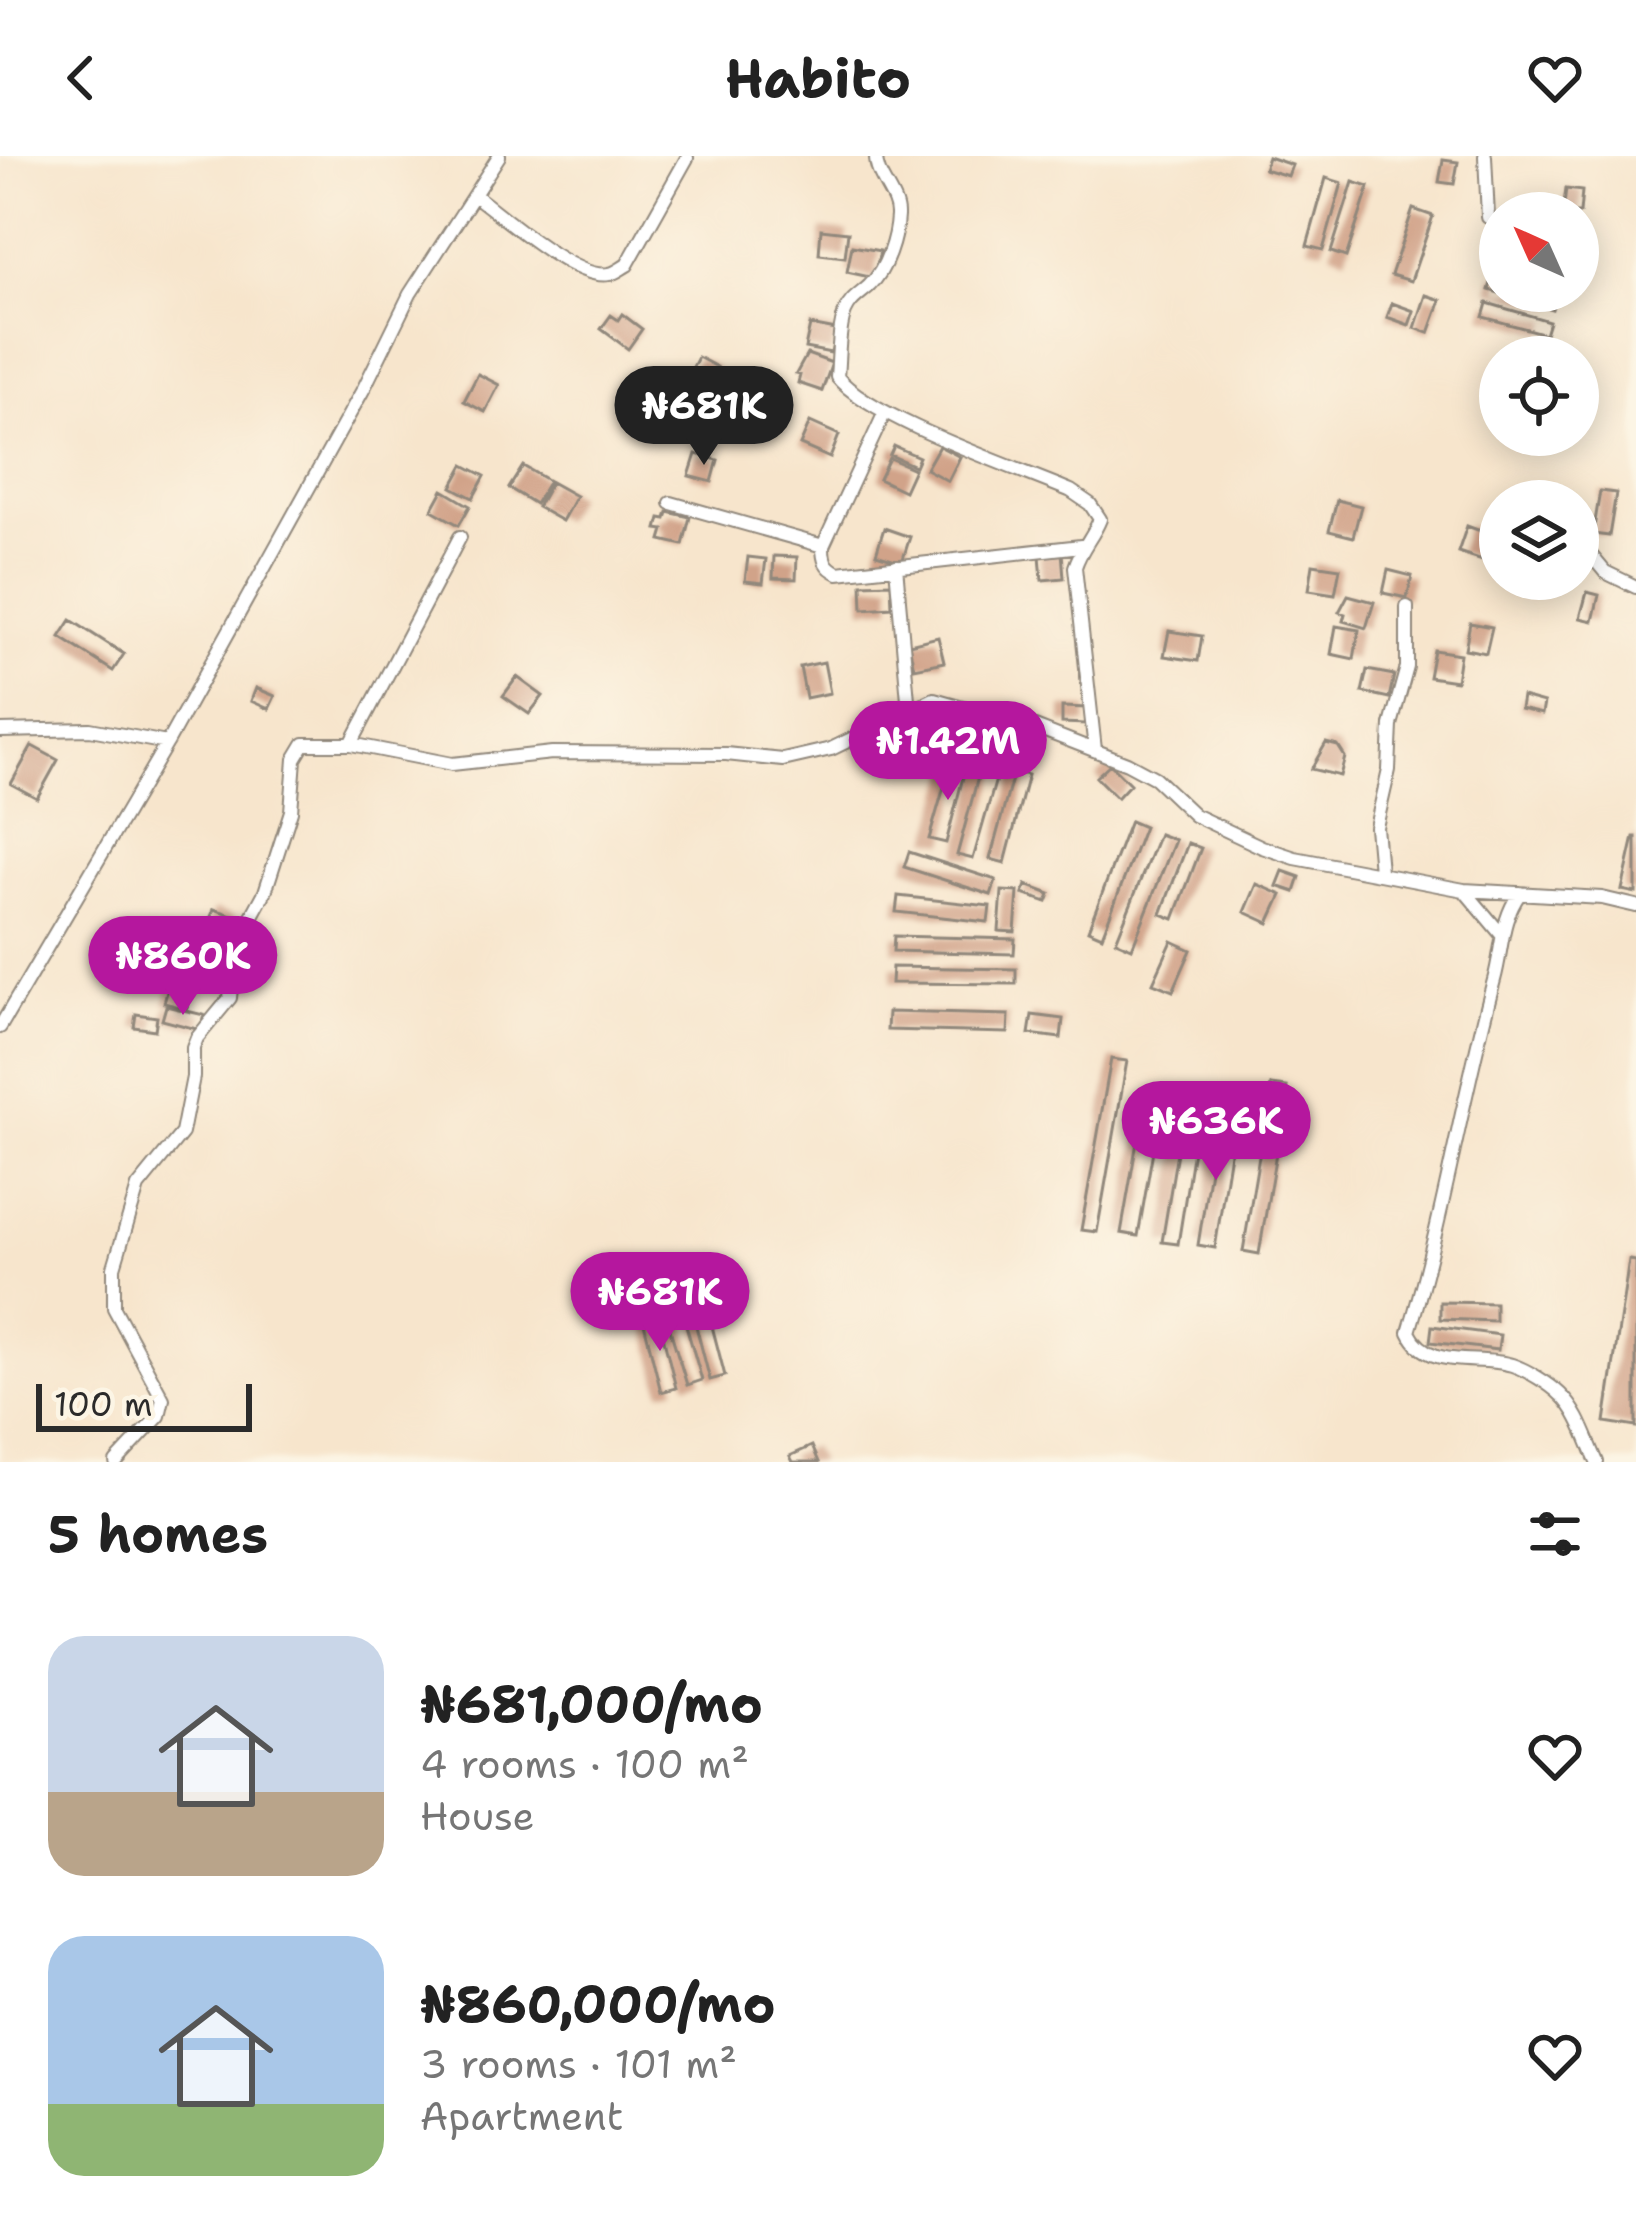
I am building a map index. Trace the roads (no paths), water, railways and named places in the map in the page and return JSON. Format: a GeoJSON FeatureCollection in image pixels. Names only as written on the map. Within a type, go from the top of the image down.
{"type":"FeatureCollection","features":[{"type":"Feature","properties":{"kind":"street"},"geometry":{"type":"LineString","coordinates":[[0,1027],[167,742],[364,388],[410,294],[500,156]]}},
{"type":"Feature","properties":{"kind":"street"},"geometry":{"type":"LineString","coordinates":[[876,156],[875,164],[898,211],[896,224],[884,267],[844,314],[837,377],[885,412],[1071,491],[1090,504],[1100,519],[1081,546],[1075,567],[1095,750]]}},
{"type":"Feature","properties":{"kind":"street"},"geometry":{"type":"LineString","coordinates":[[1485,156],[1487,192]]}},
{"type":"Feature","properties":{"kind":"street"},"geometry":{"type":"LineString","coordinates":[[474,195],[561,258],[588,272],[610,274],[627,265],[687,158]]}},
{"type":"Feature","properties":{"kind":"street"},"geometry":{"type":"LineString","coordinates":[[885,412],[823,546],[829,568],[838,573],[1081,546]]}},
{"type":"Feature","properties":{"kind":"street"},"geometry":{"type":"LineString","coordinates":[[670,503],[823,546]]}},
{"type":"Feature","properties":{"kind":"street"},"geometry":{"type":"LineString","coordinates":[[351,744],[460,537]]}},
{"type":"Feature","properties":{"kind":"street"},"geometry":{"type":"LineString","coordinates":[[1599,565],[1636,586]]}},
{"type":"Feature","properties":{"kind":"street"},"geometry":{"type":"LineString","coordinates":[[896,566],[908,711]]}},
{"type":"Feature","properties":{"kind":"street"},"geometry":{"type":"LineString","coordinates":[[1380,871],[1376,827],[1389,770],[1391,725],[1407,667],[1407,607]]}},
{"type":"Feature","properties":{"kind":"street"},"geometry":{"type":"LineString","coordinates":[[116,1462],[163,1408],[163,1399],[114,1308],[111,1288],[138,1187],[182,1133],[197,1038],[230,998],[235,947],[265,892],[291,811],[296,759],[304,744],[351,744],[452,764],[552,754],[726,754],[783,760],[831,749],[934,699],[1095,750],[1155,778],[1194,814],[1262,847],[1295,857],[1464,890],[1602,898],[1636,906]]}},
{"type":"Feature","properties":{"kind":"street"},"geometry":{"type":"LineString","coordinates":[[0,731],[90,729],[167,742]]}},
{"type":"Feature","properties":{"kind":"street"},"geometry":{"type":"LineString","coordinates":[[1464,890],[1501,934]]}},
{"type":"Feature","properties":{"kind":"street"},"geometry":{"type":"LineString","coordinates":[[1520,893],[1506,914],[1501,956],[1474,1045],[1428,1270],[1408,1332],[1414,1342],[1441,1358],[1513,1365],[1553,1389],[1574,1410],[1597,1462]]}}]}
